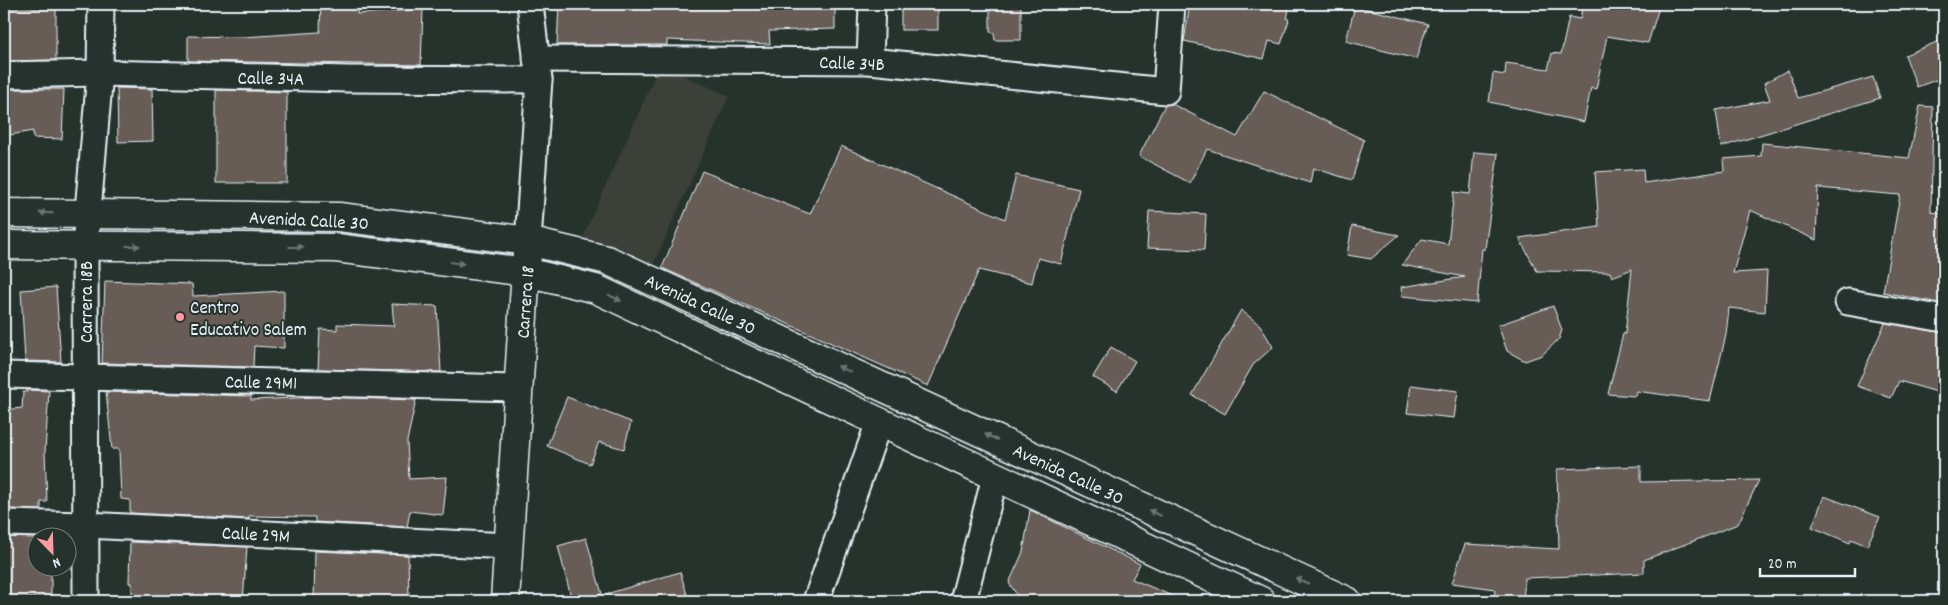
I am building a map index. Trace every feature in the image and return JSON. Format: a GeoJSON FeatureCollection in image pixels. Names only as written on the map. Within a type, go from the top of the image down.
{"type":"FeatureCollection","features":[{"type":"Feature","properties":{"kind":"main road","name":"Avenida Calle 30"},"geometry":{"type":"LineString","coordinates":[[4,213],[338,217],[528,242],[607,260],[1347,601]]}},
{"type":"Feature","properties":{"kind":"main road","name":"Carrera 18"},"geometry":{"type":"LineString","coordinates":[[505,601],[528,242]]}},
{"type":"Feature","properties":{"kind":"main road","name":"Avenida Calle 30"},"geometry":{"type":"LineString","coordinates":[[4,245],[336,248],[526,272],[596,289],[1261,601]]}},
{"type":"Feature","properties":{"kind":"street","name":"Carrera 18B"},"geometry":{"type":"LineString","coordinates":[[86,601],[85,246],[100,73],[101,4]]}},
{"type":"Feature","properties":{"kind":"street","name":"Carrera 18"},"geometry":{"type":"LineString","coordinates":[[528,242],[537,69],[530,4]]}},
{"type":"Feature","properties":{"kind":"street"},"geometry":{"type":"LineString","coordinates":[[870,62],[872,4]]}},
{"type":"Feature","properties":{"kind":"street","name":"Calle 34B"},"geometry":{"type":"LineString","coordinates":[[537,69],[870,62],[1166,91],[1172,4]]}},
{"type":"Feature","properties":{"kind":"street","name":"Calle 34A"},"geometry":{"type":"LineString","coordinates":[[4,76],[100,73],[348,79],[537,69]]}},
{"type":"Feature","properties":{"kind":"street"},"geometry":{"type":"LineString","coordinates":[[1848,302],[1944,319]]}},
{"type":"Feature","properties":{"kind":"street","name":"Calle 29M1"},"geometry":{"type":"LineString","coordinates":[[4,374],[518,388]]}},
{"type":"Feature","properties":{"kind":"street"},"geometry":{"type":"LineString","coordinates":[[816,601],[879,422]]}},
{"type":"Feature","properties":{"kind":"street"},"geometry":{"type":"LineString","coordinates":[[963,601],[995,476]]}},
{"type":"Feature","properties":{"kind":"street","name":"Calle 29M"},"geometry":{"type":"LineString","coordinates":[[4,523],[86,525],[508,546]]}},
{"type":"Feature","properties":{"kind":"shaded area"},"geometry":{"type":"Polygon","coordinates":[[[660,65],[729,96],[651,270],[582,239],[660,65]]]}},
{"type":"Feature","properties":{"kind":"building"},"geometry":{"type":"Polygon","coordinates":[[[321,4],[358,4],[357,14],[423,9],[421,65],[188,61],[188,36],[244,37],[320,32],[321,4]]]}},
{"type":"Feature","properties":{"kind":"building"},"geometry":{"type":"Polygon","coordinates":[[[559,4],[835,4],[835,29],[769,31],[770,44],[667,40],[667,45],[557,45],[559,4]]]}},
{"type":"Feature","properties":{"kind":"building"},"geometry":{"type":"Polygon","coordinates":[[[901,4],[938,4],[938,30],[901,30],[901,4]]]}},
{"type":"Feature","properties":{"kind":"building"},"geometry":{"type":"Polygon","coordinates":[[[990,4],[1021,4],[1021,40],[995,40],[994,33],[990,32],[990,4]]]}},
{"type":"Feature","properties":{"kind":"building"},"geometry":{"type":"Polygon","coordinates":[[[1190,4],[1290,4],[1287,19],[1289,20],[1281,44],[1269,41],[1264,59],[1184,41],[1190,4]]]}},
{"type":"Feature","properties":{"kind":"building"},"geometry":{"type":"Polygon","coordinates":[[[1583,4],[1660,4],[1648,43],[1607,36],[1596,89],[1591,88],[1584,122],[1489,102],[1493,73],[1505,75],[1506,63],[1548,69],[1552,53],[1561,54],[1569,17],[1580,19],[1583,4]]]}},
{"type":"Feature","properties":{"kind":"building"},"geometry":{"type":"Polygon","coordinates":[[[1355,6],[1428,24],[1416,59],[1346,41],[1355,6]]]}},
{"type":"Feature","properties":{"kind":"building"},"geometry":{"type":"Polygon","coordinates":[[[4,8],[56,8],[56,60],[4,61],[4,8]]]}},
{"type":"Feature","properties":{"kind":"building"},"geometry":{"type":"Polygon","coordinates":[[[1944,39],[1944,77],[1917,87],[1905,55],[1944,39]]]}},
{"type":"Feature","properties":{"kind":"building"},"geometry":{"type":"Polygon","coordinates":[[[1788,70],[1798,98],[1873,77],[1880,98],[1721,147],[1716,110],[1770,100],[1764,83],[1788,70]]]}},
{"type":"Feature","properties":{"kind":"building"},"geometry":{"type":"Polygon","coordinates":[[[117,88],[152,89],[153,141],[118,142],[117,88]]]}},
{"type":"Feature","properties":{"kind":"building"},"geometry":{"type":"Polygon","coordinates":[[[4,89],[64,89],[62,139],[33,138],[33,131],[4,136],[4,89]]]}},
{"type":"Feature","properties":{"kind":"building"},"geometry":{"type":"Polygon","coordinates":[[[216,90],[287,92],[287,183],[216,183],[216,90]]]}},
{"type":"Feature","properties":{"kind":"building"},"geometry":{"type":"Polygon","coordinates":[[[1264,91],[1364,140],[1352,180],[1313,168],[1310,183],[1207,149],[1190,183],[1139,156],[1165,105],[1172,104],[1237,137],[1264,91]]]}},
{"type":"Feature","properties":{"kind":"building"},"geometry":{"type":"Polygon","coordinates":[[[1920,106],[1933,107],[1931,212],[1944,214],[1944,304],[1883,292],[1900,195],[1818,188],[1816,240],[1750,210],[1733,273],[1767,271],[1765,312],[1729,308],[1726,335],[1710,401],[1636,391],[1635,396],[1608,394],[1623,334],[1625,334],[1632,269],[1612,277],[1610,272],[1537,271],[1519,238],[1599,227],[1595,172],[1643,169],[1644,183],[1724,171],[1723,159],[1761,156],[1762,143],[1909,158],[1920,106]]]}},
{"type":"Feature","properties":{"kind":"building"},"geometry":{"type":"Polygon","coordinates":[[[841,146],[1005,219],[1016,175],[1079,189],[1061,264],[1038,258],[1032,283],[979,270],[928,386],[662,268],[702,171],[810,214],[841,146]]]}},
{"type":"Feature","properties":{"kind":"building"},"geometry":{"type":"Polygon","coordinates":[[[1474,152],[1498,154],[1485,249],[1482,249],[1477,303],[1402,296],[1401,287],[1465,277],[1402,265],[1422,239],[1448,244],[1454,192],[1470,194],[1474,152]]]}},
{"type":"Feature","properties":{"kind":"building"},"geometry":{"type":"Polygon","coordinates":[[[1149,211],[1206,214],[1204,250],[1147,248],[1149,211]]]}},
{"type":"Feature","properties":{"kind":"building"},"geometry":{"type":"Polygon","coordinates":[[[1352,226],[1399,235],[1371,259],[1347,255],[1352,226]]]}},
{"type":"Feature","properties":{"kind":"building"},"geometry":{"type":"Polygon","coordinates":[[[105,281],[192,284],[193,296],[284,291],[284,348],[254,346],[253,367],[102,363],[105,281]]]}},
{"type":"Feature","properties":{"kind":"building"},"geometry":{"type":"Polygon","coordinates":[[[56,287],[61,362],[25,361],[21,290],[56,287]]]}},
{"type":"Feature","properties":{"kind":"building"},"geometry":{"type":"Polygon","coordinates":[[[392,304],[437,306],[441,372],[318,369],[320,329],[337,330],[337,324],[394,326],[392,304]]]}},
{"type":"Feature","properties":{"kind":"building"},"geometry":{"type":"Polygon","coordinates":[[[1553,306],[1562,330],[1559,339],[1542,355],[1525,361],[1507,351],[1498,325],[1553,306]]]}},
{"type":"Feature","properties":{"kind":"building"},"geometry":{"type":"Polygon","coordinates":[[[1241,310],[1260,325],[1273,347],[1253,365],[1225,414],[1192,395],[1241,310]]]}},
{"type":"Feature","properties":{"kind":"building"},"geometry":{"type":"Polygon","coordinates":[[[1885,323],[1944,333],[1944,394],[1899,381],[1891,398],[1857,386],[1885,323]]]}},
{"type":"Feature","properties":{"kind":"building"},"geometry":{"type":"Polygon","coordinates":[[[1111,347],[1135,361],[1117,391],[1093,377],[1111,347]]]}},
{"type":"Feature","properties":{"kind":"building"},"geometry":{"type":"Polygon","coordinates":[[[1411,385],[1458,391],[1454,418],[1407,413],[1411,385]]]}},
{"type":"Feature","properties":{"kind":"building"},"geometry":{"type":"Polygon","coordinates":[[[27,390],[49,391],[45,452],[47,502],[41,502],[41,510],[4,509],[4,410],[22,408],[23,392],[27,392],[27,390]]]}},
{"type":"Feature","properties":{"kind":"building"},"geometry":{"type":"Polygon","coordinates":[[[106,392],[251,396],[251,400],[317,397],[416,400],[407,441],[409,479],[447,477],[443,515],[410,511],[407,527],[315,522],[315,517],[249,516],[249,519],[130,513],[130,500],[121,499],[119,449],[112,449],[106,392]]]}},
{"type":"Feature","properties":{"kind":"building"},"geometry":{"type":"Polygon","coordinates":[[[567,397],[631,422],[624,449],[599,442],[590,464],[547,446],[567,397]]]}},
{"type":"Feature","properties":{"kind":"building"},"geometry":{"type":"Polygon","coordinates":[[[1641,466],[1641,482],[1759,480],[1738,524],[1644,560],[1644,573],[1525,578],[1523,601],[1494,601],[1495,589],[1452,583],[1465,544],[1559,549],[1557,469],[1641,466]]]}},
{"type":"Feature","properties":{"kind":"building"},"geometry":{"type":"Polygon","coordinates":[[[1824,496],[1880,517],[1867,546],[1851,539],[1850,543],[1812,527],[1824,496]]]}},
{"type":"Feature","properties":{"kind":"building"},"geometry":{"type":"Polygon","coordinates":[[[1030,510],[1140,564],[1132,579],[1184,601],[1021,601],[1009,583],[1023,552],[1030,510]]]}},
{"type":"Feature","properties":{"kind":"building"},"geometry":{"type":"Polygon","coordinates":[[[4,537],[28,538],[28,578],[51,578],[51,598],[4,598],[4,537]]]}},
{"type":"Feature","properties":{"kind":"building"},"geometry":{"type":"Polygon","coordinates":[[[586,538],[602,594],[572,601],[558,546],[586,538]]]}},
{"type":"Feature","properties":{"kind":"building"},"geometry":{"type":"Polygon","coordinates":[[[130,542],[247,547],[243,601],[132,601],[132,583],[129,583],[130,542]]]}},
{"type":"Feature","properties":{"kind":"building"},"geometry":{"type":"Polygon","coordinates":[[[315,551],[408,555],[409,599],[314,601],[315,551]]]}},
{"type":"Feature","properties":{"kind":"building"},"geometry":{"type":"Polygon","coordinates":[[[680,572],[689,601],[604,601],[603,595],[680,572]]]}},
{"type":"Feature","properties":{"kind":"place","name":"Centro Educativo Salem"},"geometry":{"type":"Point","coordinates":[180,317]}}]}
